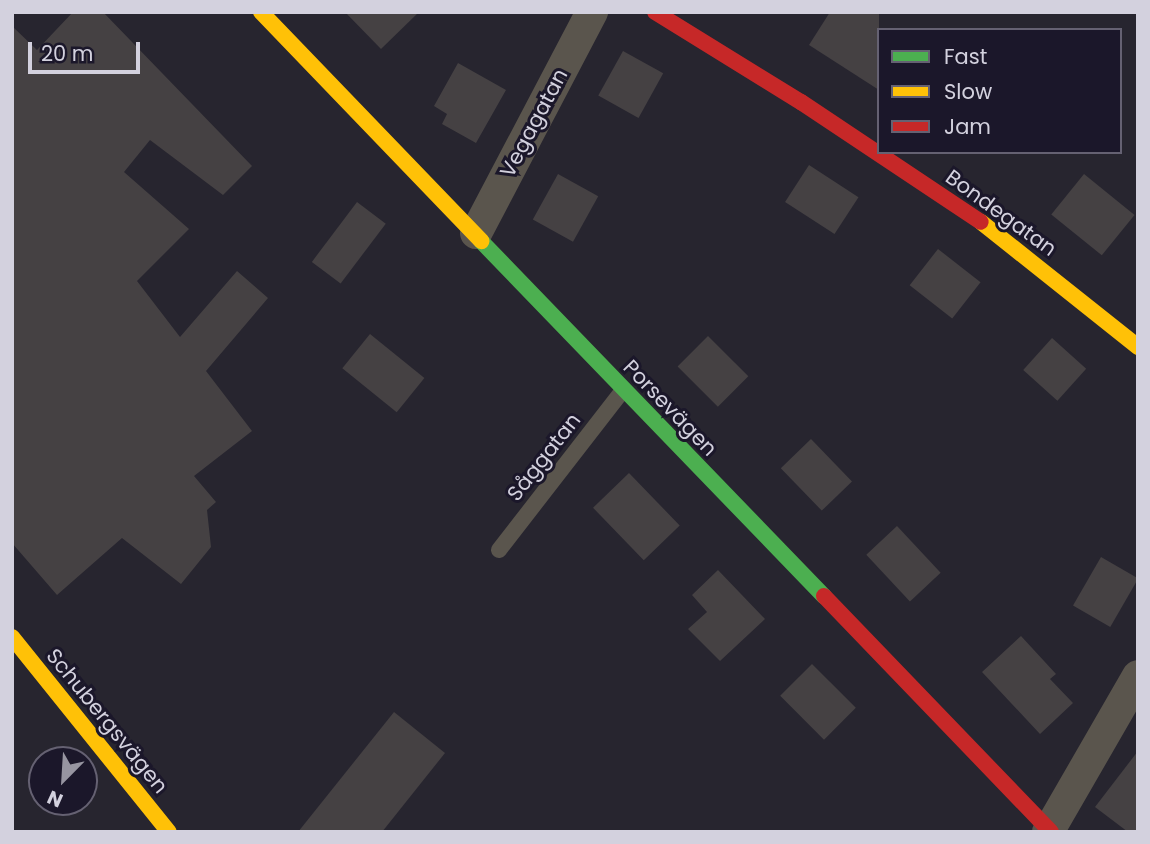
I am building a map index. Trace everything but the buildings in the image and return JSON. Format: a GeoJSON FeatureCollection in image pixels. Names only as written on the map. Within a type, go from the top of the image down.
{"type":"FeatureCollection","features":[{"type":"Feature","properties":{"kind":"street","name":"Porsevägen"},"geometry":{"type":"LineString","coordinates":[[261,12],[1049,831]]}},
{"type":"Feature","properties":{"kind":"street","name":"Vegagatan"},"geometry":{"type":"LineString","coordinates":[[476,233],[592,12]]}},
{"type":"Feature","properties":{"kind":"street","name":"Bondegatan"},"geometry":{"type":"LineString","coordinates":[[655,12],[801,102],[877,153]]}},
{"type":"Feature","properties":{"kind":"street","name":"Bondegatan"},"geometry":{"type":"LineString","coordinates":[[879,154],[991,229],[1138,347]]}},
{"type":"Feature","properties":{"kind":"street","name":"Schubergsvägen"},"geometry":{"type":"LineString","coordinates":[[12,637],[169,832]]}},
{"type":"Feature","properties":{"kind":"street"},"geometry":{"type":"LineString","coordinates":[[1049,831],[1138,676]]}},
{"type":"Feature","properties":{"kind":"lane","name":"Såggatan"},"geometry":{"type":"LineString","coordinates":[[499,550],[623,390]]}},
{"type":"Feature","properties":{"kind":"traffic: fast"},"geometry":{"type":"LineString","coordinates":[[481,241],[824,596]]}},
{"type":"Feature","properties":{"kind":"traffic: slow"},"geometry":{"type":"LineString","coordinates":[[261,12],[481,241]]}},
{"type":"Feature","properties":{"kind":"traffic: slow"},"geometry":{"type":"LineString","coordinates":[[981,222],[1138,347]]}},
{"type":"Feature","properties":{"kind":"traffic: slow"},"geometry":{"type":"LineString","coordinates":[[12,637],[169,832]]}},
{"type":"Feature","properties":{"kind":"traffic: jam"},"geometry":{"type":"LineString","coordinates":[[655,12],[801,102],[877,153]]}},
{"type":"Feature","properties":{"kind":"traffic: jam"},"geometry":{"type":"LineString","coordinates":[[879,154],[981,222]]}},
{"type":"Feature","properties":{"kind":"traffic: jam"},"geometry":{"type":"LineString","coordinates":[[824,596],[1051,832]]}}]}
